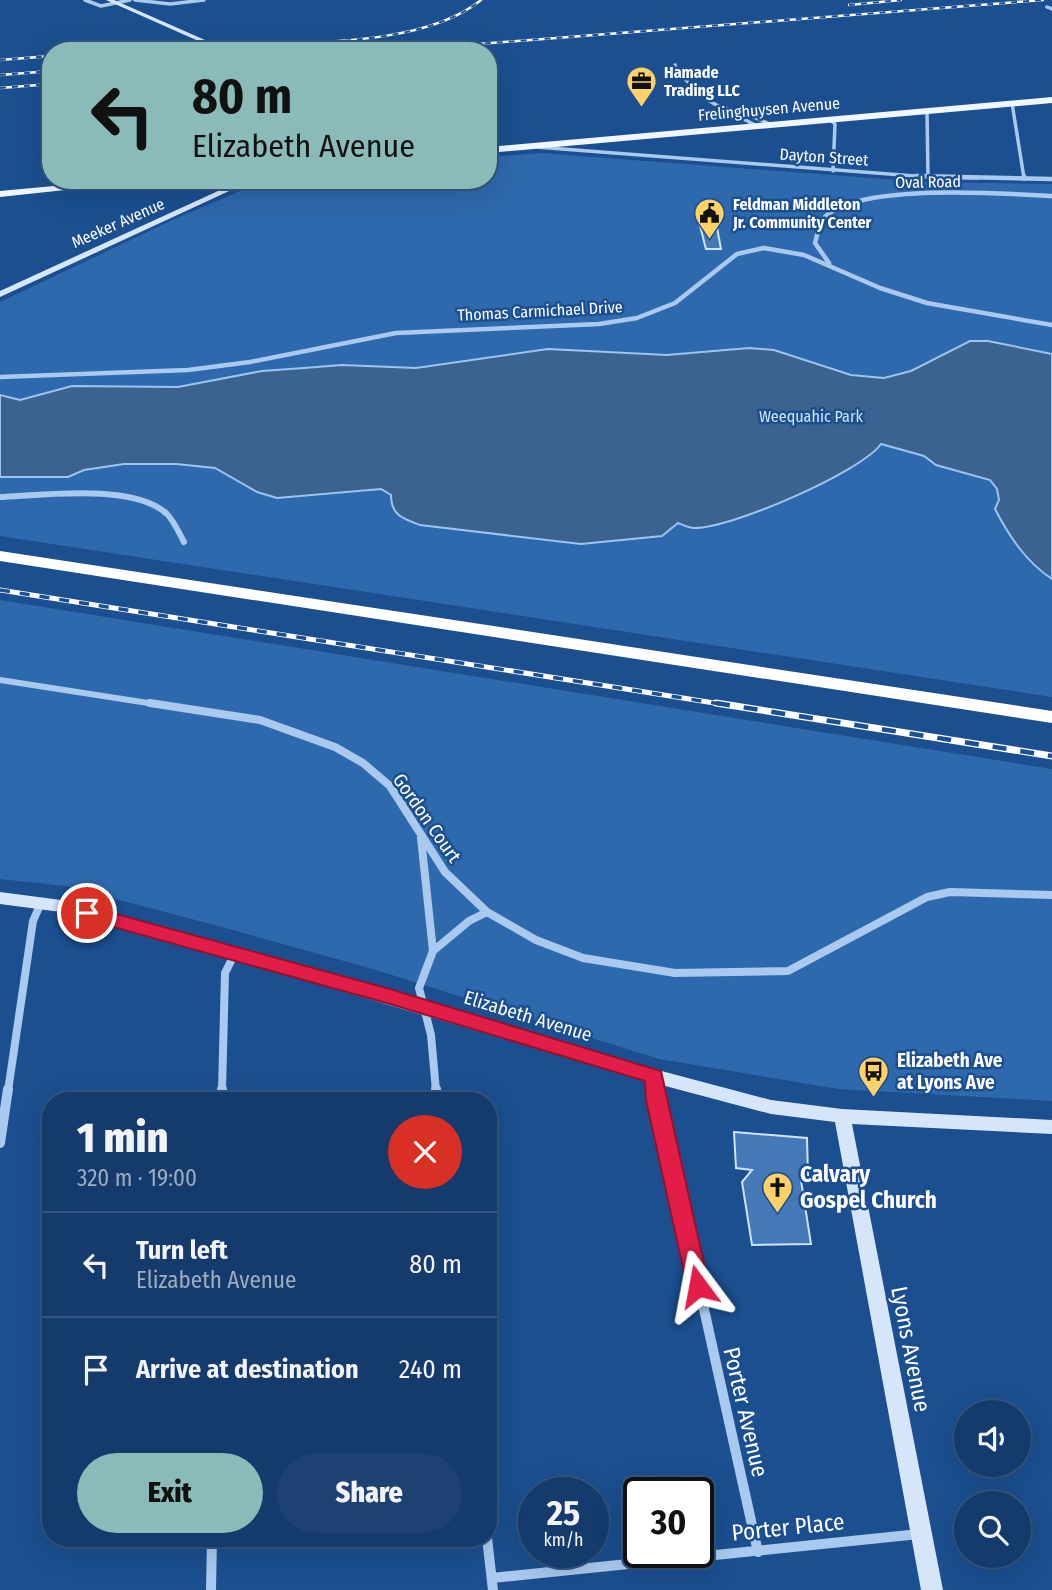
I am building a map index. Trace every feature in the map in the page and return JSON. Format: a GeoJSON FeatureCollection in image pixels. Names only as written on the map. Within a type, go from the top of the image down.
{"type":"FeatureCollection","features":[{"type":"Feature","properties":{"kind":"highway"},"geometry":{"type":"LineString","coordinates":[[0,546],[1052,705]]}},
{"type":"Feature","properties":{"kind":"highway"},"geometry":{"type":"LineString","coordinates":[[0,556],[1052,717]]}},
{"type":"Feature","properties":{"kind":"main road"},"geometry":{"type":"LineString","coordinates":[[109,0],[206,42]]}},
{"type":"Feature","properties":{"kind":"main road","name":"Frelinghuysen Avenue"},"geometry":{"type":"LineString","coordinates":[[497,149],[1052,100]]}},
{"type":"Feature","properties":{"kind":"main road"},"geometry":{"type":"LineString","coordinates":[[0,194],[55,189]]}},
{"type":"Feature","properties":{"kind":"main road","name":"Meeker Avenue"},"geometry":{"type":"LineString","coordinates":[[0,294],[220,189]]}},
{"type":"Feature","properties":{"kind":"main road","name":"Elizabeth Avenue"},"geometry":{"type":"LineString","coordinates":[[0,898],[41,903],[234,953],[424,1006],[654,1076],[771,1107],[842,1116],[1052,1127]]}},
{"type":"Feature","properties":{"kind":"main road","name":"Lyons Avenue"},"geometry":{"type":"LineString","coordinates":[[842,1116],[932,1590]]}},
{"type":"Feature","properties":{"kind":"street"},"geometry":{"type":"LineString","coordinates":[[85,0],[98,6],[133,0],[170,4],[204,0]]}},
{"type":"Feature","properties":{"kind":"street"},"geometry":{"type":"LineString","coordinates":[[676,65],[676,71],[709,101],[757,126]]}},
{"type":"Feature","properties":{"kind":"street"},"geometry":{"type":"LineString","coordinates":[[1012,103],[1024,179]]}},
{"type":"Feature","properties":{"kind":"street"},"geometry":{"type":"LineString","coordinates":[[723,108],[735,109],[772,125]]}},
{"type":"Feature","properties":{"kind":"street"},"geometry":{"type":"LineString","coordinates":[[927,111],[928,177]]}},
{"type":"Feature","properties":{"kind":"street"},"geometry":{"type":"LineString","coordinates":[[830,120],[835,124],[833,171]]}},
{"type":"Feature","properties":{"kind":"street"},"geometry":{"type":"LineString","coordinates":[[585,141],[595,152]]}},
{"type":"Feature","properties":{"kind":"street","name":"Dayton Street"},"geometry":{"type":"LineString","coordinates":[[528,147],[928,177],[1052,179]]}},
{"type":"Feature","properties":{"kind":"street","name":"Oval Road"},"geometry":{"type":"LineString","coordinates":[[832,266],[817,247],[816,231],[831,213],[856,202],[914,192],[1052,196]]}},
{"type":"Feature","properties":{"kind":"street","name":"Thomas Carmichael Drive"},"geometry":{"type":"LineString","coordinates":[[0,377],[157,373],[251,362],[377,335],[612,323],[667,307],[744,251],[774,248],[832,266],[880,288],[927,303],[1052,324]]}},
{"type":"Feature","properties":{"kind":"street"},"geometry":{"type":"LineString","coordinates":[[0,497],[107,494],[139,500],[166,512],[184,542]]}},
{"type":"Feature","properties":{"kind":"street","name":"Gordon Court"},"geometry":{"type":"LineString","coordinates":[[0,680],[260,720],[303,734],[363,763],[390,786],[445,873],[487,912],[536,940],[596,961],[675,973],[788,971],[927,897],[950,892],[1052,895]]}},
{"type":"Feature","properties":{"kind":"street"},"geometry":{"type":"LineString","coordinates":[[421,837],[433,951],[419,988],[431,1035],[436,1092]]}},
{"type":"Feature","properties":{"kind":"street"},"geometry":{"type":"LineString","coordinates":[[0,1143],[33,921],[41,903]]}},
{"type":"Feature","properties":{"kind":"street"},"geometry":{"type":"LineString","coordinates":[[433,951],[469,921],[487,912]]}},
{"type":"Feature","properties":{"kind":"street"},"geometry":{"type":"LineString","coordinates":[[222,1092],[225,973],[234,953]]}},
{"type":"Feature","properties":{"kind":"street","name":"Porter Avenue"},"geometry":{"type":"LineString","coordinates":[[654,1076],[656,1100],[758,1552]]}},
{"type":"Feature","properties":{"kind":"street","name":"Porter Place"},"geometry":{"type":"LineString","coordinates":[[492,1584],[921,1534]]}},
{"type":"Feature","properties":{"kind":"street"},"geometry":{"type":"LineString","coordinates":[[211,1590],[212,1547]]}},
{"type":"Feature","properties":{"kind":"street"},"geometry":{"type":"LineString","coordinates":[[488,1547],[492,1584]]}},
{"type":"Feature","properties":{"kind":"green space","name":"Weequahic Park"},"geometry":{"type":"Polygon","coordinates":[[[541,153],[924,182],[1052,184],[1052,697],[0,536],[0,302],[179,217],[245,189],[497,189],[497,156],[541,153]]]}},
{"type":"Feature","properties":{"kind":"green space"},"geometry":{"type":"Polygon","coordinates":[[[0,600],[1052,769],[1052,1101],[838,1089],[659,1059],[376,970],[222,927],[66,886],[0,879],[0,600]]]}},
{"type":"Feature","properties":{"kind":"shaded area"},"geometry":{"type":"Polygon","coordinates":[[[970,341],[988,341],[1052,354],[1052,579],[1026,557],[1006,529],[995,509],[999,500],[997,489],[990,480],[936,465],[924,456],[881,444],[869,456],[823,483],[736,519],[694,528],[678,523],[662,536],[581,544],[420,525],[399,515],[393,507],[391,495],[381,489],[277,498],[257,492],[215,468],[176,464],[124,464],[84,470],[68,477],[0,477],[0,395],[20,400],[72,386],[178,387],[262,371],[342,365],[416,368],[548,349],[667,355],[749,348],[774,350],[851,375],[884,378],[911,371],[970,341]]]}},
{"type":"Feature","properties":{"kind":"building","name":"Feldman Middleton Jr. Community Center"},"geometry":{"type":"Polygon","coordinates":[[[715,217],[721,249],[706,249],[698,218],[715,217]]]}},
{"type":"Feature","properties":{"kind":"building","name":"Calvary Gospel Church"},"geometry":{"type":"Polygon","coordinates":[[[734,1132],[807,1138],[808,1175],[800,1174],[811,1244],[752,1245],[742,1182],[752,1170],[736,1168],[734,1132]]]}},
{"type":"Feature","properties":{"kind":"railway"},"geometry":{"type":"LineString","coordinates":[[331,42],[398,34],[429,26],[457,15],[481,0]]}},
{"type":"Feature","properties":{"kind":"railway"},"geometry":{"type":"LineString","coordinates":[[849,5],[901,0]]}},
{"type":"Feature","properties":{"kind":"railway"},"geometry":{"type":"LineString","coordinates":[[497,43],[1043,0]]}},
{"type":"Feature","properties":{"kind":"railway"},"geometry":{"type":"LineString","coordinates":[[0,60],[42,57]]}},
{"type":"Feature","properties":{"kind":"railway"},"geometry":{"type":"LineString","coordinates":[[0,75],[42,72]]}},
{"type":"Feature","properties":{"kind":"railway"},"geometry":{"type":"LineString","coordinates":[[0,88],[42,85]]}},
{"type":"Feature","properties":{"kind":"railway"},"geometry":{"type":"LineString","coordinates":[[0,590],[727,705]]}},
{"type":"Feature","properties":{"kind":"railway"},"geometry":{"type":"LineString","coordinates":[[716,703],[1052,756]]}},
{"type":"Feature","properties":{"kind":"place","name":"Hamade Trading LLC"},"geometry":{"type":"Point","coordinates":[641,108]}},
{"type":"Feature","properties":{"kind":"place","name":"Feldman Middleton Jr. Community Center"},"geometry":{"type":"Point","coordinates":[710,240]}},
{"type":"Feature","properties":{"kind":"place","name":"Elizabeth Ave at Lyons Ave"},"geometry":{"type":"Point","coordinates":[874,1098]}},
{"type":"Feature","properties":{"kind":"place","name":"Calvary Gospel Church"},"geometry":{"type":"Point","coordinates":[777,1214]}},
{"type":"Feature","properties":{"kind":"route"},"geometry":{"type":"LineString","coordinates":[[87,913],[390,997],[654,1076],[656,1100],[698,1286]]}}]}
